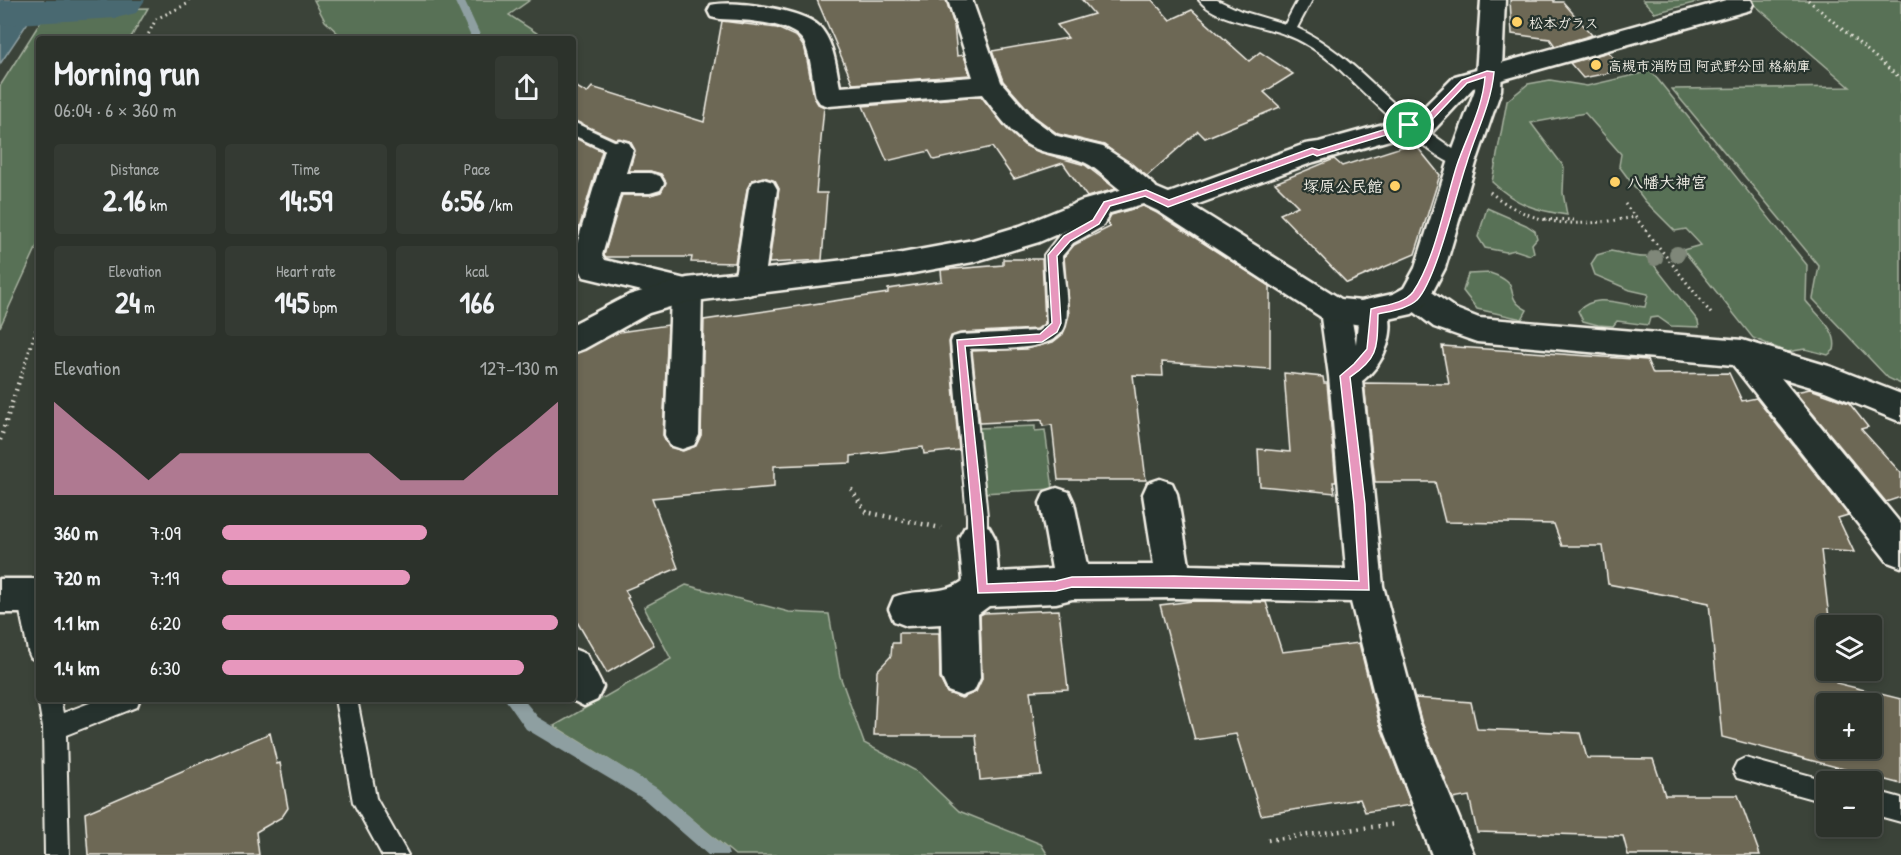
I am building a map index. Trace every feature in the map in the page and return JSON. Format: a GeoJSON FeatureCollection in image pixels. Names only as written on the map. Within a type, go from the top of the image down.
{"type":"FeatureCollection","features":[{"type":"Feature","properties":{"kind":"street"},"geometry":{"type":"LineString","coordinates":[[960,0],[989,86],[1022,125],[1035,136],[1049,144],[1093,154],[1157,198],[1335,310],[1348,313],[1374,312],[1401,305],[1415,296],[1430,268],[1462,163],[1488,90],[1493,0]]}},
{"type":"Feature","properties":{"kind":"street"},"geometry":{"type":"LineString","coordinates":[[576,338],[640,303],[687,290],[897,265],[973,251],[1002,244],[1107,204],[1157,198],[1315,150],[1317,153],[1409,125],[1423,124],[1464,82],[1490,72],[1741,4]]}},
{"type":"Feature","properties":{"kind":"street"},"geometry":{"type":"LineString","coordinates":[[720,11],[742,12],[798,23],[809,30],[816,40],[829,97],[989,86]]}},
{"type":"Feature","properties":{"kind":"street"},"geometry":{"type":"LineString","coordinates":[[619,150],[581,247],[595,269],[687,290]]}},
{"type":"Feature","properties":{"kind":"street"},"geometry":{"type":"LineString","coordinates":[[608,183],[650,183]]}},
{"type":"Feature","properties":{"kind":"street"},"geometry":{"type":"LineString","coordinates":[[749,283],[763,189]]}},
{"type":"Feature","properties":{"kind":"street"},"geometry":{"type":"LineString","coordinates":[[682,435],[687,290]]}},
{"type":"Feature","properties":{"kind":"street"},"geometry":{"type":"LineString","coordinates":[[1415,296],[1445,318],[1477,330],[1731,338],[1901,408]]}},
{"type":"Feature","properties":{"kind":"street"},"geometry":{"type":"LineString","coordinates":[[1335,310],[1345,376],[1359,504],[1365,586],[1400,721],[1453,855]]}},
{"type":"Feature","properties":{"kind":"street"},"geometry":{"type":"LineString","coordinates":[[1345,376],[1358,367],[1372,350],[1374,312]]}},
{"type":"Feature","properties":{"kind":"street"},"geometry":{"type":"LineString","coordinates":[[1731,338],[1901,551]]}},
{"type":"Feature","properties":{"kind":"street"},"geometry":{"type":"LineString","coordinates":[[1160,494],[1174,581]]}},
{"type":"Feature","properties":{"kind":"street"},"geometry":{"type":"LineString","coordinates":[[1057,503],[1072,582]]}},
{"type":"Feature","properties":{"kind":"street"},"geometry":{"type":"LineString","coordinates":[[961,678],[977,538]]}},
{"type":"Feature","properties":{"kind":"street"},"geometry":{"type":"LineString","coordinates":[[907,609],[1072,582],[1174,581],[1365,586]]}},
{"type":"Feature","properties":{"kind":"lane"},"geometry":{"type":"LineString","coordinates":[[1206,0],[1216,7],[1307,37],[1333,55],[1409,125],[1462,163]]}},
{"type":"Feature","properties":{"kind":"lane"},"geometry":{"type":"LineString","coordinates":[[1289,30],[1305,0]]}},
{"type":"Feature","properties":{"kind":"lane"},"geometry":{"type":"LineString","coordinates":[[576,129],[619,150]]}},
{"type":"Feature","properties":{"kind":"lane"},"geometry":{"type":"LineString","coordinates":[[977,538],[977,516],[960,342],[1042,338],[1054,329],[1057,323],[1053,255],[1067,238],[1096,222],[1107,204]]}},
{"type":"Feature","properties":{"kind":"lane"},"geometry":{"type":"LineString","coordinates":[[22,596],[36,641]]}},
{"type":"Feature","properties":{"kind":"lane"},"geometry":{"type":"LineString","coordinates":[[50,702],[54,728],[57,855]]}},
{"type":"Feature","properties":{"kind":"lane"},"geometry":{"type":"LineString","coordinates":[[54,728],[121,702]]}},
{"type":"Feature","properties":{"kind":"lane"},"geometry":{"type":"LineString","coordinates":[[347,702],[365,802],[396,855]]}},
{"type":"Feature","properties":{"kind":"lane"},"geometry":{"type":"LineString","coordinates":[[1745,770],[1816,788]]}},
{"type":"Feature","properties":{"kind":"lane"},"geometry":{"type":"LineString","coordinates":[[1882,805],[1901,810]]}},
{"type":"Feature","properties":{"kind":"path"},"geometry":{"type":"LineString","coordinates":[[1808,0],[1899,78]]}},
{"type":"Feature","properties":{"kind":"path"},"geometry":{"type":"LineString","coordinates":[[148,36],[156,20],[188,2]]}},
{"type":"Feature","properties":{"kind":"path"},"geometry":{"type":"LineString","coordinates":[[1462,163],[1495,197],[1509,207],[1540,220],[1576,225],[1598,224],[1635,217]]}},
{"type":"Feature","properties":{"kind":"path"},"geometry":{"type":"LineString","coordinates":[[1625,204],[1731,338]]}},
{"type":"Feature","properties":{"kind":"path"},"geometry":{"type":"LineString","coordinates":[[1540,220],[1555,218],[1574,220]]}},
{"type":"Feature","properties":{"kind":"path"},"geometry":{"type":"LineString","coordinates":[[0,440],[36,330]]}},
{"type":"Feature","properties":{"kind":"path"},"geometry":{"type":"LineString","coordinates":[[851,489],[866,512],[977,538]]}},
{"type":"Feature","properties":{"kind":"path"},"geometry":{"type":"LineString","coordinates":[[1268,840],[1438,819]]}},
{"type":"Feature","properties":{"kind":"green space"},"geometry":{"type":"Polygon","coordinates":[[[314,0],[530,0],[509,15],[541,36],[341,36],[325,21],[314,0]]]}},
{"type":"Feature","properties":{"kind":"green space"},"geometry":{"type":"Polygon","coordinates":[[[1643,0],[1705,0],[1655,13],[1643,0]]]}},
{"type":"Feature","properties":{"kind":"green space"},"geometry":{"type":"Polygon","coordinates":[[[1749,0],[1901,0],[1901,384],[1888,378],[1813,299],[1819,266],[1672,89],[1850,87],[1749,0]]]}},
{"type":"Feature","properties":{"kind":"green space"},"geometry":{"type":"Polygon","coordinates":[[[148,8],[132,36],[36,36],[36,249],[0,327],[0,86],[48,10],[148,8]]]}},
{"type":"Feature","properties":{"kind":"green space"},"geometry":{"type":"Polygon","coordinates":[[[1651,71],[1807,265],[1806,301],[1826,324],[1835,343],[1834,350],[1828,355],[1805,349],[1787,352],[1753,338],[1683,250],[1701,245],[1686,229],[1675,231],[1645,201],[1619,166],[1621,154],[1585,113],[1531,123],[1564,167],[1563,193],[1567,215],[1526,205],[1492,182],[1507,101],[1528,84],[1550,80],[1587,86],[1651,71]]]}},
{"type":"Feature","properties":{"kind":"green space"},"geometry":{"type":"Polygon","coordinates":[[[1487,208],[1535,231],[1537,238],[1532,244],[1534,252],[1530,255],[1515,250],[1506,252],[1485,248],[1478,237],[1487,208]]]}},
{"type":"Feature","properties":{"kind":"green space"},"geometry":{"type":"Polygon","coordinates":[[[1611,251],[1646,257],[1650,260],[1698,321],[1699,327],[1671,326],[1658,317],[1650,318],[1648,325],[1617,321],[1613,326],[1583,321],[1578,311],[1593,302],[1610,301],[1645,307],[1648,294],[1630,290],[1595,275],[1591,264],[1597,255],[1611,251]]]}},
{"type":"Feature","properties":{"kind":"green space"},"geometry":{"type":"Polygon","coordinates":[[[1490,273],[1507,282],[1515,300],[1527,310],[1522,319],[1477,309],[1463,291],[1468,274],[1490,273]]]}},
{"type":"Feature","properties":{"kind":"green space"},"geometry":{"type":"Polygon","coordinates":[[[1035,426],[1035,431],[1045,430],[1053,489],[983,493],[978,428],[1035,426]]]}},
{"type":"Feature","properties":{"kind":"green space"},"geometry":{"type":"Polygon","coordinates":[[[686,585],[789,612],[829,614],[840,676],[864,743],[918,772],[959,811],[1041,844],[1048,855],[735,855],[653,787],[554,726],[671,659],[644,607],[686,585]]]}},
{"type":"Feature","properties":{"kind":"water"},"geometry":{"type":"Polygon","coordinates":[[[0,0],[43,0],[0,64],[0,0]]]}},
{"type":"Feature","properties":{"kind":"building"},"geometry":{"type":"Polygon","coordinates":[[[817,0],[946,0],[954,25],[957,56],[964,55],[970,75],[853,84],[817,0]]]}},
{"type":"Feature","properties":{"kind":"building"},"geometry":{"type":"Polygon","coordinates":[[[1082,0],[1152,0],[1170,20],[1192,10],[1249,61],[1260,52],[1293,74],[1264,92],[1280,107],[1205,138],[1198,131],[1147,176],[1104,145],[1058,134],[1034,116],[1003,81],[992,51],[1068,38],[1057,25],[1094,14],[1082,0]]]}},
{"type":"Feature","properties":{"kind":"building"},"geometry":{"type":"Polygon","coordinates":[[[1510,0],[1563,2],[1592,35],[1555,46],[1550,39],[1512,34],[1510,0]]]}},
{"type":"Feature","properties":{"kind":"building"},"geometry":{"type":"Polygon","coordinates":[[[722,21],[777,28],[797,37],[805,49],[814,97],[818,104],[824,107],[816,193],[827,193],[822,260],[769,263],[779,189],[775,181],[764,177],[752,180],[747,189],[735,263],[691,262],[692,257],[606,257],[604,255],[622,195],[650,195],[661,192],[666,182],[661,174],[650,171],[629,171],[635,151],[630,141],[615,139],[576,121],[576,87],[587,93],[592,87],[704,122],[722,21]]]}},
{"type":"Feature","properties":{"kind":"building","name":"高槻市消防団 阿武野分団 格納庫"},"geometry":{"type":"Polygon","coordinates":[[[1608,52],[1624,70],[1583,78],[1570,63],[1608,52]]]}},
{"type":"Feature","properties":{"kind":"building"},"geometry":{"type":"Polygon","coordinates":[[[981,96],[1006,128],[1024,145],[1039,152],[1085,165],[1116,189],[1087,197],[1063,163],[1014,179],[992,147],[934,160],[929,151],[887,161],[863,106],[981,96]]]}},
{"type":"Feature","properties":{"kind":"building"},"geometry":{"type":"Polygon","coordinates":[[[576,138],[602,151],[576,239],[576,138]]]}},
{"type":"Feature","properties":{"kind":"building"},"geometry":{"type":"Polygon","coordinates":[[[1414,143],[1440,175],[1415,254],[1347,283],[1280,214],[1298,206],[1275,183],[1334,159],[1342,166],[1414,143]]]}},
{"type":"Feature","properties":{"kind":"building"},"geometry":{"type":"Polygon","coordinates":[[[1143,206],[1270,286],[1270,369],[1162,362],[1163,376],[1133,375],[1146,480],[1058,480],[1052,425],[1043,426],[1042,420],[980,423],[972,351],[1026,349],[1053,342],[1063,334],[1069,315],[1064,257],[1074,245],[1110,227],[1107,223],[1111,215],[1143,206]]]}},
{"type":"Feature","properties":{"kind":"building"},"geometry":{"type":"Polygon","coordinates":[[[1003,259],[1042,259],[1045,323],[1037,329],[960,333],[951,336],[949,342],[959,450],[924,454],[923,447],[851,456],[851,463],[774,466],[774,487],[652,498],[678,568],[625,590],[629,597],[627,598],[654,645],[607,673],[576,620],[576,354],[619,332],[668,325],[663,435],[669,447],[683,451],[696,446],[701,435],[704,320],[888,293],[888,289],[942,281],[941,270],[1003,265],[1003,259]]]}},
{"type":"Feature","properties":{"kind":"building"},"geometry":{"type":"Polygon","coordinates":[[[1442,346],[1647,360],[1653,374],[1729,373],[1742,401],[1756,398],[1848,515],[1838,518],[1854,552],[1821,550],[1829,615],[1816,615],[1816,681],[1836,681],[1836,683],[1877,693],[1816,693],[1816,759],[1882,759],[1882,694],[1901,699],[1901,784],[1882,779],[1882,771],[1851,771],[1722,737],[1709,603],[1608,584],[1603,546],[1562,546],[1554,524],[1445,522],[1435,482],[1375,482],[1364,383],[1449,384],[1442,346]]]}},
{"type":"Feature","properties":{"kind":"building"},"geometry":{"type":"Polygon","coordinates":[[[1284,373],[1323,377],[1324,383],[1327,383],[1335,493],[1260,486],[1258,449],[1290,452],[1284,373]]]}},
{"type":"Feature","properties":{"kind":"building"},"geometry":{"type":"Polygon","coordinates":[[[1810,389],[1849,403],[1868,427],[1861,429],[1901,473],[1901,497],[1886,502],[1795,392],[1810,389]]]}},
{"type":"Feature","properties":{"kind":"building"},"geometry":{"type":"Polygon","coordinates":[[[1193,601],[1266,602],[1282,652],[1359,643],[1379,722],[1411,805],[1365,812],[1360,799],[1261,815],[1236,734],[1195,740],[1160,605],[1193,601]]]}},
{"type":"Feature","properties":{"kind":"building"},"geometry":{"type":"Polygon","coordinates":[[[1059,610],[1068,689],[1030,691],[1041,775],[980,780],[976,735],[874,735],[877,671],[891,656],[892,643],[899,643],[899,633],[939,633],[940,679],[947,693],[962,698],[976,692],[982,679],[980,615],[1059,610]]]}},
{"type":"Feature","properties":{"kind":"building"},"geometry":{"type":"Polygon","coordinates":[[[1415,698],[1471,702],[1477,729],[1580,733],[1587,758],[1653,759],[1665,795],[1738,795],[1760,855],[1628,855],[1623,836],[1477,832],[1469,796],[1453,799],[1421,720],[1415,698]]]}},
{"type":"Feature","properties":{"kind":"building"},"geometry":{"type":"Polygon","coordinates":[[[270,733],[277,764],[280,763],[288,808],[282,817],[256,832],[259,855],[88,855],[85,813],[270,733]]]}},
{"type":"Feature","properties":{"kind":"waterway"},"geometry":{"type":"LineString","coordinates":[[0,7],[116,0]]}},
{"type":"Feature","properties":{"kind":"waterway"},"geometry":{"type":"LineString","coordinates":[[459,0],[476,36]]}},
{"type":"Feature","properties":{"kind":"waterway"},"geometry":{"type":"LineString","coordinates":[[515,702],[532,723],[651,794],[721,855]]}},
{"type":"Feature","properties":{"kind":"place","name":"松本ガラス"},"geometry":{"type":"Point","coordinates":[1517,22]}},
{"type":"Feature","properties":{"kind":"place","name":"高槻市消防団 阿武野分団 格納庫"},"geometry":{"type":"Point","coordinates":[1596,65]}},
{"type":"Feature","properties":{"kind":"place","name":"八幡大神宮"},"geometry":{"type":"Point","coordinates":[1615,182]}},
{"type":"Feature","properties":{"kind":"place","name":"塚原公民館"},"geometry":{"type":"Point","coordinates":[1395,186]}},
{"type":"Feature","properties":{"kind":"route"},"geometry":{"type":"LineString","coordinates":[[1490,72],[1488,90],[1462,163],[1430,268],[1415,296],[1401,305],[1374,312],[1372,350],[1358,367],[1345,376],[1359,504],[1365,586],[1174,581],[1072,582],[1060,583],[1056,586],[982,589],[960,342],[1042,338],[1049,334],[1057,323],[1053,255],[1067,238],[1096,222],[1107,204],[1146,193],[1168,204],[1315,150],[1317,153],[1409,125],[1423,124],[1464,82],[1490,72]]}}]}
